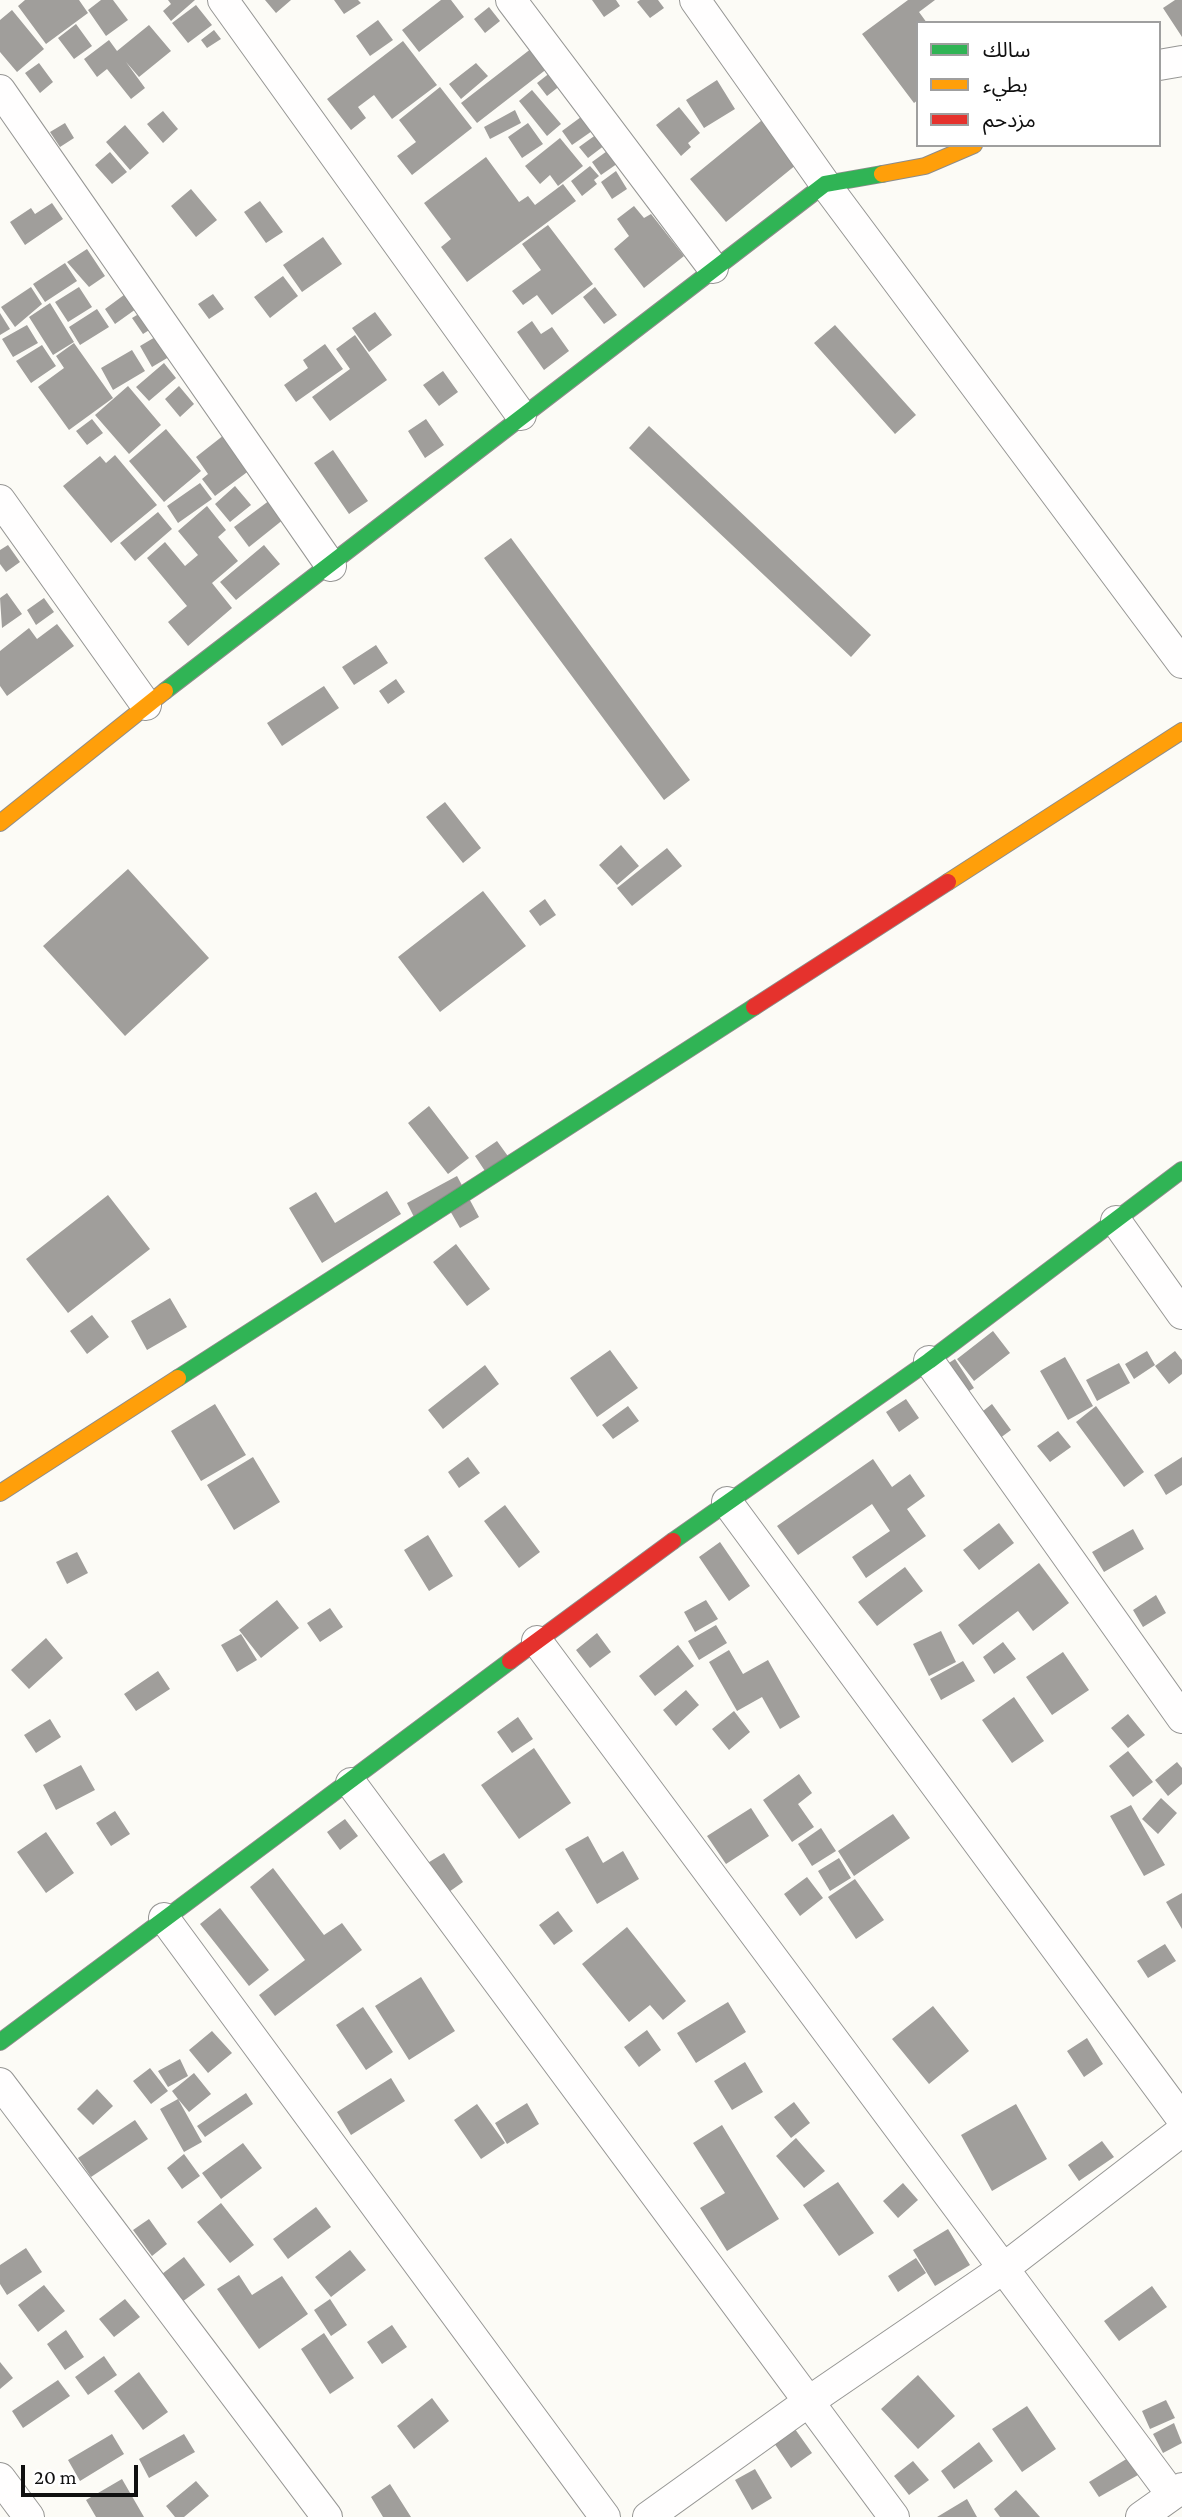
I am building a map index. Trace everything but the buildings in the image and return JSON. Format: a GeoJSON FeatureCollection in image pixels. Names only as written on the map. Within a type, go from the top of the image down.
{"type":"FeatureCollection","features":[{"type":"Feature","properties":{"kind":"street"},"geometry":{"type":"LineString","coordinates":[[223,0],[521,415]]}},
{"type":"Feature","properties":{"kind":"street"},"geometry":{"type":"LineString","coordinates":[[511,0],[713,268]]}},
{"type":"Feature","properties":{"kind":"street"},"geometry":{"type":"LineString","coordinates":[[695,0],[825,184],[1182,663]]}},
{"type":"Feature","properties":{"kind":"street"},"geometry":{"type":"LineString","coordinates":[[1161,65],[1182,61]]}},
{"type":"Feature","properties":{"kind":"street"},"geometry":{"type":"LineString","coordinates":[[0,90],[331,566]]}},
{"type":"Feature","properties":{"kind":"street"},"geometry":{"type":"LineString","coordinates":[[0,823],[146,705],[331,566],[521,415],[825,184],[925,166],[969,147]]}},
{"type":"Feature","properties":{"kind":"street"},"geometry":{"type":"LineString","coordinates":[[0,500],[146,705]]}},
{"type":"Feature","properties":{"kind":"street"},"geometry":{"type":"LineString","coordinates":[[0,1493],[1182,731]]}},
{"type":"Feature","properties":{"kind":"street"},"geometry":{"type":"LineString","coordinates":[[0,2042],[537,1642],[727,1502],[929,1360],[1182,1170]]}},
{"type":"Feature","properties":{"kind":"street"},"geometry":{"type":"LineString","coordinates":[[1116,1221],[1182,1314]]}},
{"type":"Feature","properties":{"kind":"street"},"geometry":{"type":"LineString","coordinates":[[929,1360],[1182,1718]]}},
{"type":"Feature","properties":{"kind":"street"},"geometry":{"type":"LineString","coordinates":[[727,1502],[1182,2119]]}},
{"type":"Feature","properties":{"kind":"street"},"geometry":{"type":"LineString","coordinates":[[537,1642],[1004,2268],[1177,2491],[1141,2517]]}},
{"type":"Feature","properties":{"kind":"street"},"geometry":{"type":"LineString","coordinates":[[351,1783],[894,2517]]}},
{"type":"Feature","properties":{"kind":"street"},"geometry":{"type":"LineString","coordinates":[[164,1918],[605,2517]]}},
{"type":"Feature","properties":{"kind":"street"},"geometry":{"type":"LineString","coordinates":[[0,2082],[327,2517]]}},
{"type":"Feature","properties":{"kind":"street"},"geometry":{"type":"LineString","coordinates":[[648,2517],[808,2402],[1004,2268],[1182,2131]]}},
{"type":"Feature","properties":{"kind":"street"},"geometry":{"type":"LineString","coordinates":[[0,2478],[29,2517]]}},
{"type":"Feature","properties":{"kind":"traffic: fast"},"geometry":{"type":"LineString","coordinates":[[165,691],[825,184],[882,174]]}},
{"type":"Feature","properties":{"kind":"traffic: fast"},"geometry":{"type":"LineString","coordinates":[[178,1378],[754,1007]]}},
{"type":"Feature","properties":{"kind":"traffic: fast"},"geometry":{"type":"LineString","coordinates":[[673,1541],[929,1361],[1182,1170]]}},
{"type":"Feature","properties":{"kind":"traffic: fast"},"geometry":{"type":"LineString","coordinates":[[0,2042],[510,1661]]}},
{"type":"Feature","properties":{"kind":"traffic: slow"},"geometry":{"type":"LineString","coordinates":[[882,174],[925,166],[969,147]]}},
{"type":"Feature","properties":{"kind":"traffic: slow"},"geometry":{"type":"LineString","coordinates":[[0,823],[165,691]]}},
{"type":"Feature","properties":{"kind":"traffic: slow"},"geometry":{"type":"LineString","coordinates":[[948,882],[1182,731]]}},
{"type":"Feature","properties":{"kind":"traffic: slow"},"geometry":{"type":"LineString","coordinates":[[0,1493],[178,1378]]}},
{"type":"Feature","properties":{"kind":"traffic: jam"},"geometry":{"type":"LineString","coordinates":[[754,1007],[948,882]]}},
{"type":"Feature","properties":{"kind":"traffic: jam"},"geometry":{"type":"LineString","coordinates":[[510,1661],[673,1541]]}}]}
